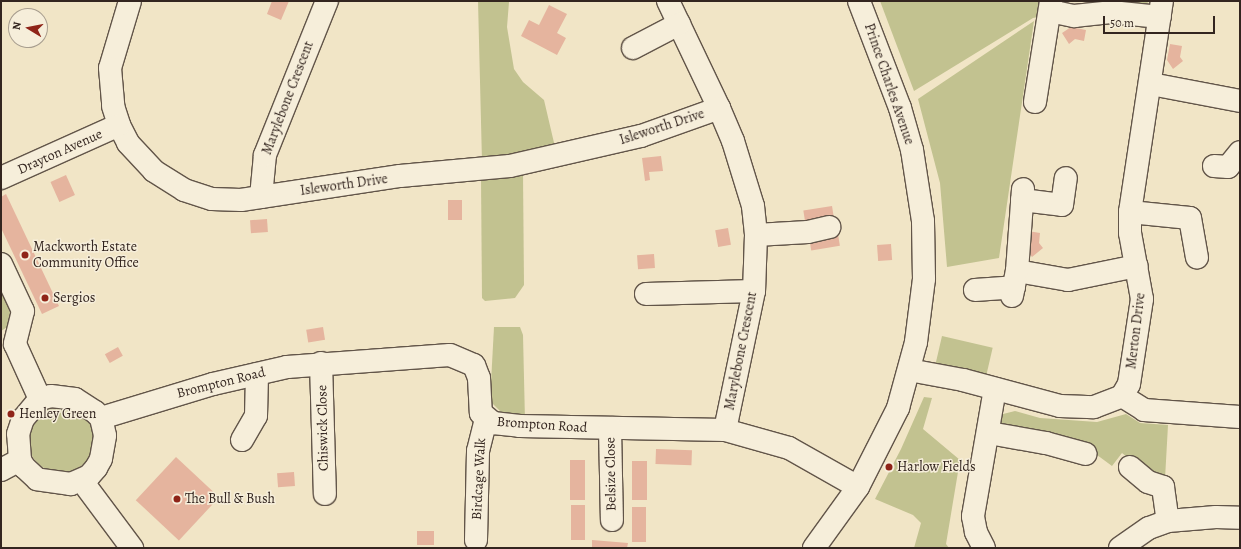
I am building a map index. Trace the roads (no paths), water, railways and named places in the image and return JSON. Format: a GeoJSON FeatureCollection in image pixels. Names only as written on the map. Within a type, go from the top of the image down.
{"type":"FeatureCollection","features":[{"type":"Feature","properties":{"kind":"street","name":"Isleworth Drive"},"geometry":{"type":"LineString","coordinates":[[130,1],[110,68],[113,106],[119,125],[141,159],[154,171],[184,190],[198,195],[226,200],[262,197],[400,176],[531,162],[641,136],[720,108]]}},
{"type":"Feature","properties":{"kind":"street","name":"Marylebone Crescent"},"geometry":{"type":"LineString","coordinates":[[262,197],[265,155],[327,1]]}},
{"type":"Feature","properties":{"kind":"street","name":"Marylebone Crescent"},"geometry":{"type":"LineString","coordinates":[[668,1],[720,108],[733,141],[753,206],[756,235],[754,291],[726,430]]}},
{"type":"Feature","properties":{"kind":"street","name":"Prince Charles Avenue"},"geometry":{"type":"LineString","coordinates":[[814,548],[858,487],[889,428],[910,370],[924,279],[920,188],[900,108],[859,1]]}},
{"type":"Feature","properties":{"kind":"street"},"geometry":{"type":"LineString","coordinates":[[1035,102],[1051,6],[1074,16],[1110,7],[1161,9]]}},
{"type":"Feature","properties":{"kind":"street","name":"Merton Drive"},"geometry":{"type":"LineString","coordinates":[[1122,396],[1129,384],[1142,299],[1130,233],[1130,212],[1151,84],[1161,9]]}},
{"type":"Feature","properties":{"kind":"street"},"geometry":{"type":"LineString","coordinates":[[633,48],[679,24]]}},
{"type":"Feature","properties":{"kind":"street"},"geometry":{"type":"LineString","coordinates":[[1151,84],[1240,101]]}},
{"type":"Feature","properties":{"kind":"street","name":"Drayton Avenue"},"geometry":{"type":"LineString","coordinates":[[1,178],[119,125]]}},
{"type":"Feature","properties":{"kind":"street"},"geometry":{"type":"LineString","coordinates":[[1214,166],[1228,167],[1240,152]]}},
{"type":"Feature","properties":{"kind":"street"},"geometry":{"type":"LineString","coordinates":[[1014,285],[1023,195],[1062,205],[1066,178]]}},
{"type":"Feature","properties":{"kind":"street"},"geometry":{"type":"LineString","coordinates":[[1130,212],[1190,218],[1197,257]]}},
{"type":"Feature","properties":{"kind":"street"},"geometry":{"type":"LineString","coordinates":[[756,235],[808,232],[829,227]]}},
{"type":"Feature","properties":{"kind":"street"},"geometry":{"type":"LineString","coordinates":[[1,264],[23,311],[8,342],[40,399]]}},
{"type":"Feature","properties":{"kind":"street"},"geometry":{"type":"LineString","coordinates":[[975,290],[1068,280],[1137,266]]}},
{"type":"Feature","properties":{"kind":"street"},"geometry":{"type":"LineString","coordinates":[[646,294],[754,291]]}},
{"type":"Feature","properties":{"kind":"street","name":"Brompton Road"},"geometry":{"type":"LineString","coordinates":[[101,418],[175,394],[257,374],[321,363],[396,357],[458,357],[474,365],[477,371],[480,409],[486,419],[493,423],[520,426],[726,430],[790,448],[858,487]]}},
{"type":"Feature","properties":{"kind":"street","name":"Chiswick Close"},"geometry":{"type":"LineString","coordinates":[[321,363],[325,494]]}},
{"type":"Feature","properties":{"kind":"street"},"geometry":{"type":"LineString","coordinates":[[910,370],[995,389],[1060,406],[1094,407],[1122,396],[1144,410],[1240,417]]}},
{"type":"Feature","properties":{"kind":"street"},"geometry":{"type":"LineString","coordinates":[[242,440],[256,416],[257,374]]}},
{"type":"Feature","properties":{"kind":"street"},"geometry":{"type":"LineString","coordinates":[[984,548],[976,532],[973,516],[989,432],[995,389]]}},
{"type":"Feature","properties":{"kind":"street"},"geometry":{"type":"LineString","coordinates":[[52,396],[75,399],[101,418],[105,436],[101,459],[89,476],[82,481],[60,484],[42,480],[31,474],[20,460],[18,434],[23,419],[40,399],[52,396]]}},
{"type":"Feature","properties":{"kind":"street","name":"Birdcage Walk"},"geometry":{"type":"LineString","coordinates":[[476,540],[478,451],[486,419]]}},
{"type":"Feature","properties":{"kind":"street","name":"Belsize Close"},"geometry":{"type":"LineString","coordinates":[[610,428],[612,520]]}},
{"type":"Feature","properties":{"kind":"street"},"geometry":{"type":"LineString","coordinates":[[989,432],[1046,442],[1086,454]]}},
{"type":"Feature","properties":{"kind":"street"},"geometry":{"type":"LineString","coordinates":[[1,470],[20,460]]}},
{"type":"Feature","properties":{"kind":"street"},"geometry":{"type":"LineString","coordinates":[[1130,467],[1148,482],[1163,487],[1168,521]]}},
{"type":"Feature","properties":{"kind":"street"},"geometry":{"type":"LineString","coordinates":[[82,481],[132,548]]}},
{"type":"Feature","properties":{"kind":"street"},"geometry":{"type":"LineString","coordinates":[[1120,548],[1149,528],[1168,521],[1216,517],[1240,518]]}},
{"type":"Feature","properties":{"kind":"place","name":"Mackworth Estate Community Office"},"geometry":{"type":"Point","coordinates":[25,255]}},
{"type":"Feature","properties":{"kind":"place","name":"Sergios"},"geometry":{"type":"Point","coordinates":[45,298]}},
{"type":"Feature","properties":{"kind":"place","name":"Henley Green"},"geometry":{"type":"Point","coordinates":[11,414]}},
{"type":"Feature","properties":{"kind":"place","name":"Harlow Fields"},"geometry":{"type":"Point","coordinates":[889,467]}},
{"type":"Feature","properties":{"kind":"place","name":"The Bull & Bush"},"geometry":{"type":"Point","coordinates":[177,499]}}]}
